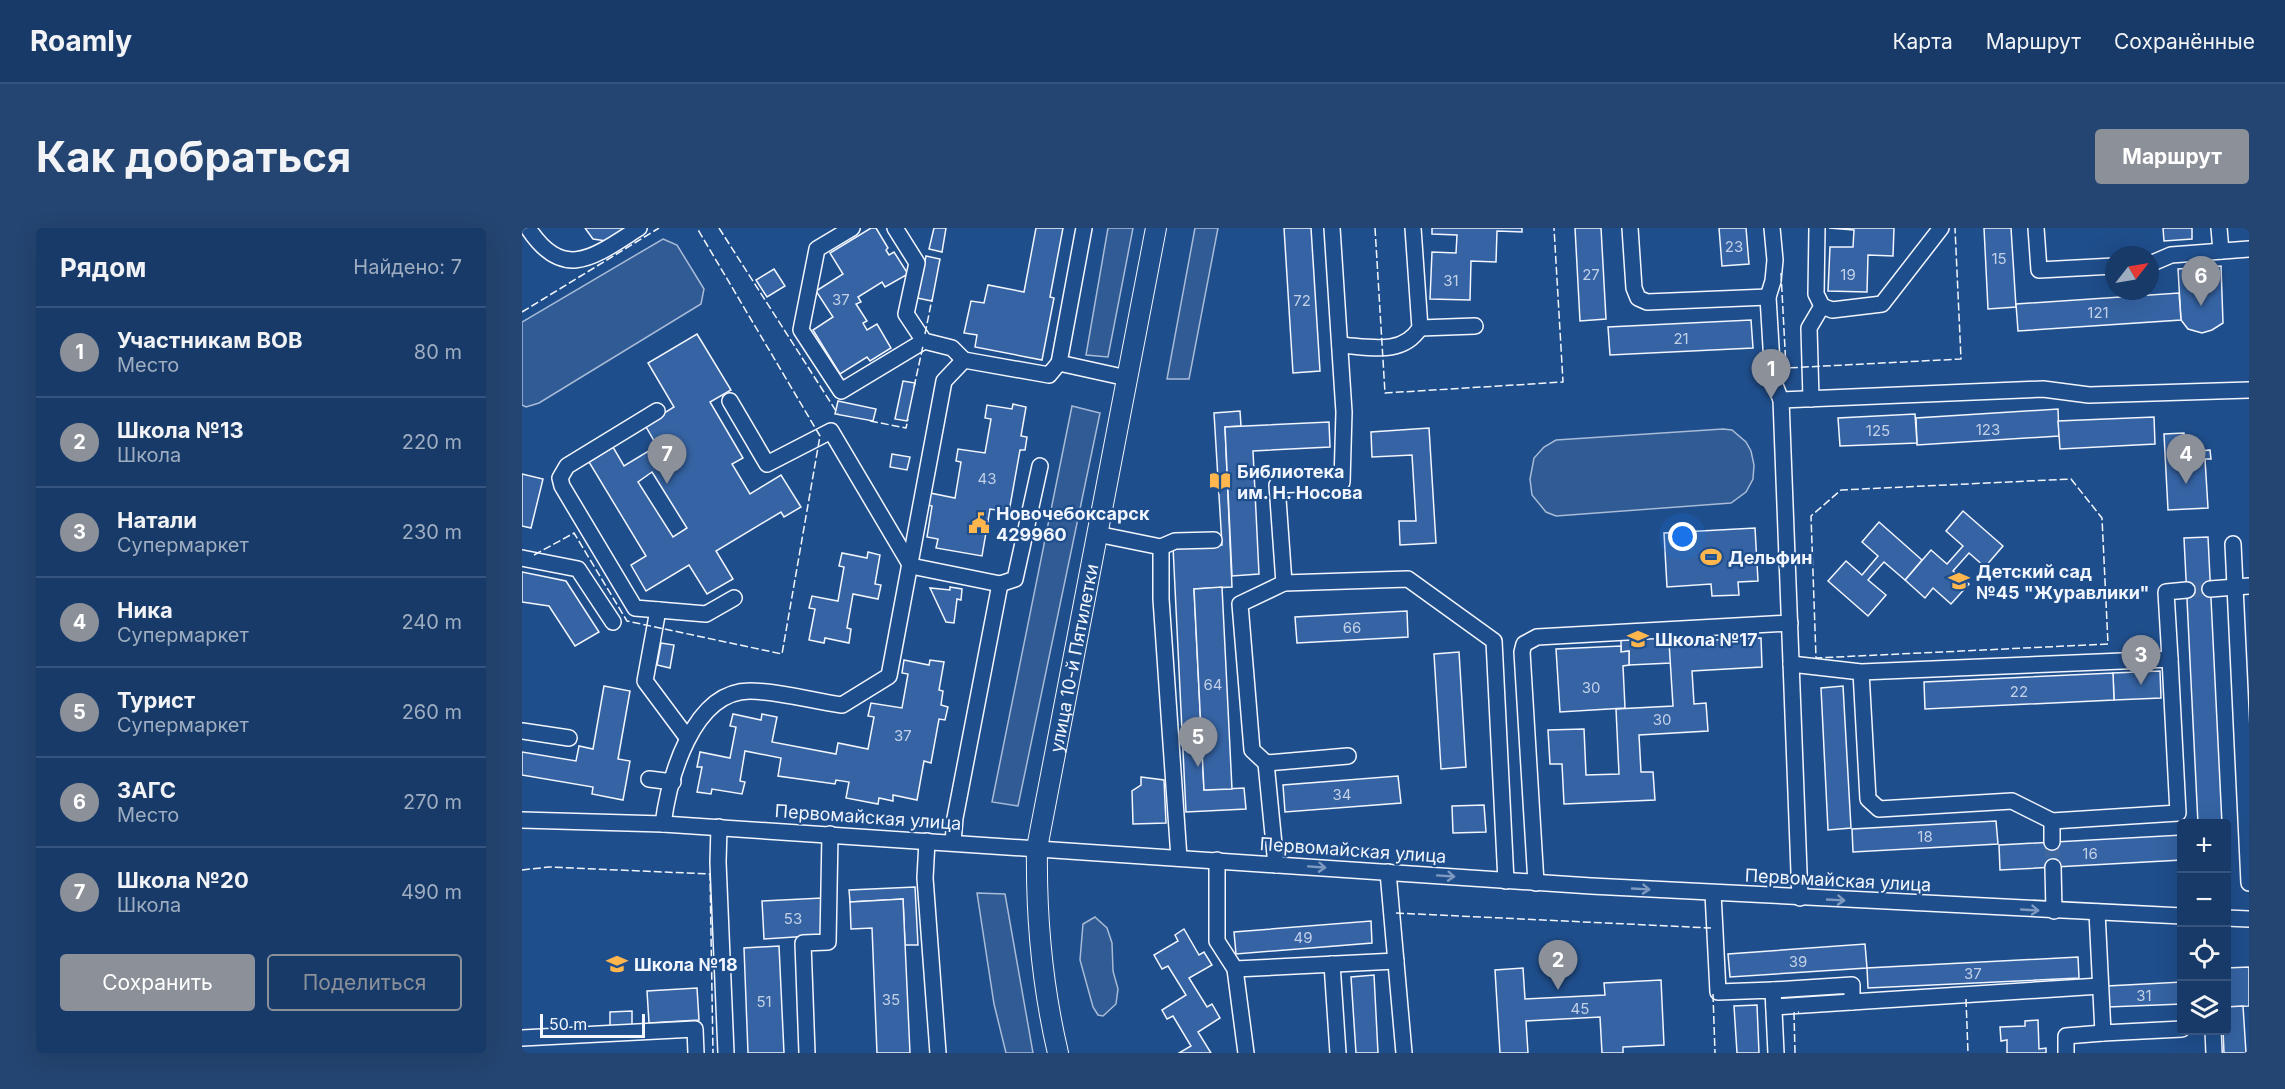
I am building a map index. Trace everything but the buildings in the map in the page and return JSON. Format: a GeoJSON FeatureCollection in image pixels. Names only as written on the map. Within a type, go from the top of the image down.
{"type":"FeatureCollection","features":[{"type":"Feature","properties":{"kind":"main road","name":"улица 10-й Пятилетки"},"geometry":{"type":"LineString","coordinates":[[1058,1053],[1043,976],[1038,925],[1037,848],[1156,228]]}},
{"type":"Feature","properties":{"kind":"street"},"geometry":{"type":"LineString","coordinates":[[528,228],[539,246],[556,259],[581,260],[600,253],[639,228]]}},
{"type":"Feature","properties":{"kind":"street"},"geometry":{"type":"LineString","coordinates":[[852,228],[817,249],[801,330],[841,391],[924,340]]}},
{"type":"Feature","properties":{"kind":"street"},"geometry":{"type":"LineString","coordinates":[[895,228],[917,263],[906,314],[924,340],[952,348],[964,360],[1049,375],[1059,363],[1084,228]]}},
{"type":"Feature","properties":{"kind":"street"},"geometry":{"type":"LineString","coordinates":[[1284,583],[1277,485],[1342,482],[1344,412],[1332,228]]}},
{"type":"Feature","properties":{"kind":"street"},"geometry":{"type":"LineString","coordinates":[[1340,345],[1396,348],[1414,338],[1420,328],[1413,228]]}},
{"type":"Feature","properties":{"kind":"street"},"geometry":{"type":"LineString","coordinates":[[1630,228],[1634,288],[1638,298],[1647,302],[1768,297]]}},
{"type":"Feature","properties":{"kind":"street"},"geometry":{"type":"LineString","coordinates":[[1772,228],[1775,260],[1768,297],[1773,380],[1781,400],[1800,898]]}},
{"type":"Feature","properties":{"kind":"street"},"geometry":{"type":"LineString","coordinates":[[1817,228],[1816,294],[1821,306],[1832,310],[1882,304],[1941,228]]}},
{"type":"Feature","properties":{"kind":"street"},"geometry":{"type":"LineString","coordinates":[[2036,228],[2039,270],[2105,266]]}},
{"type":"Feature","properties":{"kind":"street"},"geometry":{"type":"LineString","coordinates":[[2219,228],[2221,251]]}},
{"type":"Feature","properties":{"kind":"street"},"geometry":{"type":"LineString","coordinates":[[2159,260],[2171,255],[2249,249]]}},
{"type":"Feature","properties":{"kind":"street"},"geometry":{"type":"LineString","coordinates":[[1811,399],[1809,328],[1821,306]]}},
{"type":"Feature","properties":{"kind":"street"},"geometry":{"type":"LineString","coordinates":[[1420,328],[1475,326]]}},
{"type":"Feature","properties":{"kind":"street"},"geometry":{"type":"LineString","coordinates":[[663,824],[686,736],[717,701],[748,690],[842,705],[889,676],[944,381],[964,360]]}},
{"type":"Feature","properties":{"kind":"street"},"geometry":{"type":"LineString","coordinates":[[1059,363],[1127,378]]}},
{"type":"Feature","properties":{"kind":"street"},"geometry":{"type":"LineString","coordinates":[[1781,400],[2043,389],[2089,395],[2249,390]]}},
{"type":"Feature","properties":{"kind":"street"},"geometry":{"type":"LineString","coordinates":[[730,401],[767,464],[831,432],[911,566],[1000,584],[1015,579],[1040,466]]}},
{"type":"Feature","properties":{"kind":"street"},"geometry":{"type":"LineString","coordinates":[[657,411],[567,466],[560,478],[562,486],[635,608],[706,614],[734,598]]}},
{"type":"Feature","properties":{"kind":"street"},"geometry":{"type":"LineString","coordinates":[[1097,534],[1161,547],[1175,542],[1214,540]]}},
{"type":"Feature","properties":{"kind":"street"},"geometry":{"type":"LineString","coordinates":[[2233,544],[2242,587],[2249,883]]}},
{"type":"Feature","properties":{"kind":"street"},"geometry":{"type":"LineString","coordinates":[[1161,547],[1161,599],[1179,858]]}},
{"type":"Feature","properties":{"kind":"street"},"geometry":{"type":"LineString","coordinates":[[522,558],[578,569],[613,622]]}},
{"type":"Feature","properties":{"kind":"street"},"geometry":{"type":"LineString","coordinates":[[1276,865],[1266,763],[1252,750],[1240,604],[1284,583],[1408,579],[1494,641],[1506,881]]}},
{"type":"Feature","properties":{"kind":"street"},"geometry":{"type":"LineString","coordinates":[[953,842],[955,818],[1000,584]]}},
{"type":"Feature","properties":{"kind":"street"},"geometry":{"type":"LineString","coordinates":[[2210,589],[2242,587]]}},
{"type":"Feature","properties":{"kind":"street"},"geometry":{"type":"LineString","coordinates":[[1861,672],[1868,799],[1879,809],[2012,801],[2052,821],[2178,813],[2166,592],[2187,591]]}},
{"type":"Feature","properties":{"kind":"street"},"geometry":{"type":"LineString","coordinates":[[658,610],[645,681],[686,736]]}},
{"type":"Feature","properties":{"kind":"street"},"geometry":{"type":"LineString","coordinates":[[1536,883],[1522,652],[1524,644],[1537,637],[1790,623]]}},
{"type":"Feature","properties":{"kind":"street"},"geometry":{"type":"LineString","coordinates":[[1791,664],[1861,672],[2170,658]]}},
{"type":"Feature","properties":{"kind":"street"},"geometry":{"type":"LineString","coordinates":[[522,730],[569,738]]}},
{"type":"Feature","properties":{"kind":"street"},"geometry":{"type":"LineString","coordinates":[[1266,763],[1348,756]]}},
{"type":"Feature","properties":{"kind":"street"},"geometry":{"type":"LineString","coordinates":[[649,779],[673,782]]}},
{"type":"Feature","properties":{"kind":"street","name":"Первомайская улица"},"geometry":{"type":"LineString","coordinates":[[522,820],[719,827],[1713,894],[2177,916]]}},
{"type":"Feature","properties":{"kind":"street"},"geometry":{"type":"LineString","coordinates":[[2052,821],[2052,842]]}},
{"type":"Feature","properties":{"kind":"street"},"geometry":{"type":"LineString","coordinates":[[719,827],[718,862],[726,1053]]}},
{"type":"Feature","properties":{"kind":"street"},"geometry":{"type":"LineString","coordinates":[[807,1053],[803,944],[828,942],[830,834]]}},
{"type":"Feature","properties":{"kind":"street"},"geometry":{"type":"LineString","coordinates":[[927,841],[925,878],[938,1053]]}},
{"type":"Feature","properties":{"kind":"street"},"geometry":{"type":"LineString","coordinates":[[1217,860],[1217,940],[1235,969],[1246,1053]]}},
{"type":"Feature","properties":{"kind":"street"},"geometry":{"type":"LineString","coordinates":[[2053,867],[2054,911]]}},
{"type":"Feature","properties":{"kind":"street"},"geometry":{"type":"LineString","coordinates":[[1388,872],[1404,1053]]}},
{"type":"Feature","properties":{"kind":"street"},"geometry":{"type":"LineString","coordinates":[[1713,894],[1718,992],[1852,985],[1852,1002]]}},
{"type":"Feature","properties":{"kind":"street"},"geometry":{"type":"LineString","coordinates":[[2097,912],[2103,1033]]}},
{"type":"Feature","properties":{"kind":"street"},"geometry":{"type":"LineString","coordinates":[[2231,918],[2249,919]]}},
{"type":"Feature","properties":{"kind":"street"},"geometry":{"type":"LineString","coordinates":[[1235,969],[1396,962]]}},
{"type":"Feature","properties":{"kind":"street"},"geometry":{"type":"LineString","coordinates":[[1332,964],[1338,1053]]}},
{"type":"Feature","properties":{"kind":"street"},"geometry":{"type":"LineString","coordinates":[[1774,1007],[2100,986]]}},
{"type":"Feature","properties":{"kind":"street"},"geometry":{"type":"LineString","coordinates":[[1773,990],[1776,1053]]}},
{"type":"Feature","properties":{"kind":"street"},"geometry":{"type":"LineString","coordinates":[[522,1038],[695,1029],[696,1053]]}},
{"type":"Feature","properties":{"kind":"street"},"geometry":{"type":"LineString","coordinates":[[2066,1053],[2066,1036],[2177,1029]]}},
{"type":"Feature","properties":{"kind":"street"},"geometry":{"type":"LineString","coordinates":[[2213,1035],[2214,1053]]}},
{"type":"Feature","properties":{"kind":"shaded area"},"geometry":{"type":"Polygon","coordinates":[[[1108,228],[1133,228],[1108,357],[1086,355],[1108,228]]]}},
{"type":"Feature","properties":{"kind":"shaded area"},"geometry":{"type":"Polygon","coordinates":[[[1195,228],[1218,228],[1189,379],[1167,379],[1195,228]]]}},
{"type":"Feature","properties":{"kind":"shaded area"},"geometry":{"type":"Polygon","coordinates":[[[663,239],[677,245],[704,289],[701,304],[539,403],[526,407],[522,405],[522,322],[663,239]]]}},
{"type":"Feature","properties":{"kind":"shaded area"},"geometry":{"type":"Polygon","coordinates":[[[1072,406],[1100,413],[1018,806],[992,802],[1072,406]]]}},
{"type":"Feature","properties":{"kind":"shaded area"},"geometry":{"type":"Polygon","coordinates":[[[1732,430],[1746,442],[1754,465],[1753,479],[1746,492],[1731,503],[1556,516],[1546,512],[1532,495],[1530,479],[1534,458],[1544,447],[1556,440],[1732,430]]]}},
{"type":"Feature","properties":{"kind":"shaded area"},"geometry":{"type":"Polygon","coordinates":[[[977,893],[1005,894],[1033,1053],[1006,1053],[994,1004],[977,893]]]}},
{"type":"Feature","properties":{"kind":"shaded area"},"geometry":{"type":"Polygon","coordinates":[[[1095,917],[1107,928],[1112,943],[1113,971],[1118,989],[1116,1004],[1103,1016],[1098,1015],[1093,1007],[1080,960],[1083,924],[1095,917]]]}},
{"type":"Feature","properties":{"kind":"tunnel"},"geometry":{"type":"LineString","coordinates":[[2187,590],[2210,589]]}},
{"type":"Feature","properties":{"kind":"tunnel"},"geometry":{"type":"LineString","coordinates":[[2052,842],[2053,867]]}},
{"type":"Feature","properties":{"kind":"fence"},"geometry":{"type":"LineString","coordinates":[[522,312],[659,228]]}},
{"type":"Feature","properties":{"kind":"fence"},"geometry":{"type":"LineString","coordinates":[[534,555],[574,533],[627,621],[782,654],[820,436],[697,228]]}},
{"type":"Feature","properties":{"kind":"fence"},"geometry":{"type":"LineString","coordinates":[[719,228],[838,414]]}},
{"type":"Feature","properties":{"kind":"fence"},"geometry":{"type":"LineString","coordinates":[[1375,228],[1385,393],[1563,382],[1554,228]]}},
{"type":"Feature","properties":{"kind":"fence"},"geometry":{"type":"LineString","coordinates":[[1781,273],[1786,368],[1961,359],[1955,228]]}},
{"type":"Feature","properties":{"kind":"fence"},"geometry":{"type":"LineString","coordinates":[[925,334],[932,299]]}},
{"type":"Feature","properties":{"kind":"fence"},"geometry":{"type":"LineString","coordinates":[[914,387],[923,346]]}},
{"type":"Feature","properties":{"kind":"fence"},"geometry":{"type":"LineString","coordinates":[[870,421],[906,428],[908,419]]}},
{"type":"Feature","properties":{"kind":"fence"},"geometry":{"type":"LineString","coordinates":[[2071,479],[2102,518],[2108,644],[1816,658],[1811,516],[1841,490],[2071,479]]}},
{"type":"Feature","properties":{"kind":"fence"},"geometry":{"type":"LineString","coordinates":[[522,870],[549,867],[710,874],[713,1053]]}},
{"type":"Feature","properties":{"kind":"fence"},"geometry":{"type":"LineString","coordinates":[[1396,913],[1711,928]]}},
{"type":"Feature","properties":{"kind":"fence"},"geometry":{"type":"LineString","coordinates":[[1713,994],[1715,1053]]}},
{"type":"Feature","properties":{"kind":"fence"},"geometry":{"type":"LineString","coordinates":[[1966,999],[1968,1053]]}},
{"type":"Feature","properties":{"kind":"fence"},"geometry":{"type":"LineString","coordinates":[[1795,1053],[1794,1013],[1799,1012]]}},
{"type":"Feature","properties":{"kind":"place","name":"ЗАГС"},"geometry":{"type":"Point","coordinates":[2201,306]}},
{"type":"Feature","properties":{"kind":"place","name":"Участникам ВОВ"},"geometry":{"type":"Point","coordinates":[1771,399]}},
{"type":"Feature","properties":{"kind":"place","name":"Библиотека им. Н. Носова"},"geometry":{"type":"Point","coordinates":[1220,481]}},
{"type":"Feature","properties":{"kind":"place","name":"Школа №20"},"geometry":{"type":"Point","coordinates":[667,484]}},
{"type":"Feature","properties":{"kind":"place","name":"Ника"},"geometry":{"type":"Point","coordinates":[2186,484]}},
{"type":"Feature","properties":{"kind":"place","name":"Новочебоксарск 429960"},"geometry":{"type":"Point","coordinates":[979,523]}},
{"type":"Feature","properties":{"kind":"place","name":"Дельфин"},"geometry":{"type":"Point","coordinates":[1711,557]}},
{"type":"Feature","properties":{"kind":"place","name":"Детский сад №45 \"Журавлики\""},"geometry":{"type":"Point","coordinates":[1959,581]}},
{"type":"Feature","properties":{"kind":"place","name":"Школа №17"},"geometry":{"type":"Point","coordinates":[1638,639]}},
{"type":"Feature","properties":{"kind":"place","name":"Натали"},"geometry":{"type":"Point","coordinates":[2141,685]}},
{"type":"Feature","properties":{"kind":"place","name":"Турист"},"geometry":{"type":"Point","coordinates":[1198,767]}},
{"type":"Feature","properties":{"kind":"place","name":"Школа №18"},"geometry":{"type":"Point","coordinates":[617,964]}},
{"type":"Feature","properties":{"kind":"place","name":"Школа №13"},"geometry":{"type":"Point","coordinates":[1558,990]}}]}
